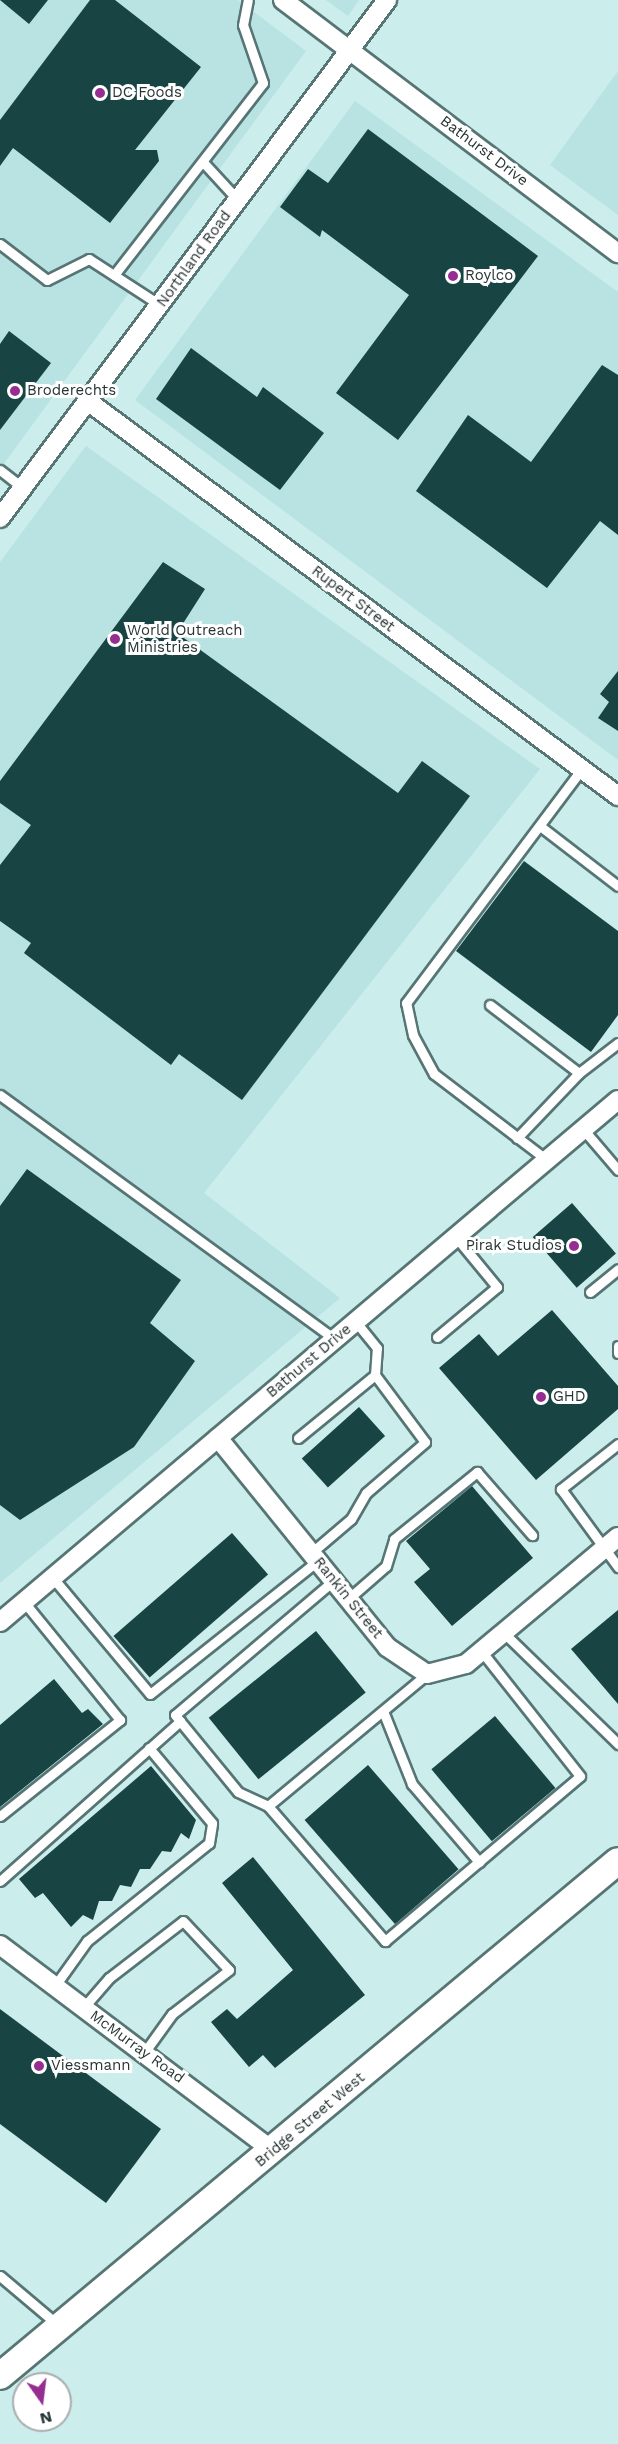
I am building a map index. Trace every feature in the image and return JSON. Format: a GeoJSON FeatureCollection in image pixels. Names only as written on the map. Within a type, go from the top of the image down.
{"type":"FeatureCollection","features":[{"type":"Feature","properties":{"kind":"street","name":"Bathurst Drive"},"geometry":{"type":"LineString","coordinates":[[284,0],[618,253]]}},
{"type":"Feature","properties":{"kind":"street","name":"Northland Road"},"geometry":{"type":"LineString","coordinates":[[0,518],[89,402],[237,199],[387,0]]}},
{"type":"Feature","properties":{"kind":"street","name":"Rupert Street"},"geometry":{"type":"LineString","coordinates":[[89,402],[618,796]]}},
{"type":"Feature","properties":{"kind":"street","name":"Bathurst Drive"},"geometry":{"type":"LineString","coordinates":[[0,1623],[618,1100]]}},
{"type":"Feature","properties":{"kind":"street","name":"Rankin Street"},"geometry":{"type":"LineString","coordinates":[[218,1438],[387,1647],[428,1674]]}},
{"type":"Feature","properties":{"kind":"street"},"geometry":{"type":"LineString","coordinates":[[428,1674],[446,1674],[483,1652],[618,1537]]}},
{"type":"Feature","properties":{"kind":"street","name":"Bridge Street West"},"geometry":{"type":"LineString","coordinates":[[0,2376],[273,2151],[618,1861]]}},
{"type":"Feature","properties":{"kind":"street","name":"McMurray Road"},"geometry":{"type":"LineString","coordinates":[[0,1945],[273,2151]]}},
{"type":"Feature","properties":{"kind":"lane"},"geometry":{"type":"LineString","coordinates":[[114,275],[204,162],[263,83],[243,25],[248,0]]}},
{"type":"Feature","properties":{"kind":"lane"},"geometry":{"type":"LineString","coordinates":[[204,162],[237,199]]}},
{"type":"Feature","properties":{"kind":"lane"},"geometry":{"type":"LineString","coordinates":[[0,244],[47,280],[89,259],[160,305]]}},
{"type":"Feature","properties":{"kind":"lane"},"geometry":{"type":"LineString","coordinates":[[0,470],[23,488]]}},
{"type":"Feature","properties":{"kind":"lane"},"geometry":{"type":"LineString","coordinates":[[547,1160],[434,1074],[413,1035],[406,1004],[582,769]]}},
{"type":"Feature","properties":{"kind":"lane"},"geometry":{"type":"LineString","coordinates":[[540,826],[618,886]]}},
{"type":"Feature","properties":{"kind":"lane"},"geometry":{"type":"LineString","coordinates":[[490,1005],[579,1072]]}},
{"type":"Feature","properties":{"kind":"lane"},"geometry":{"type":"LineString","coordinates":[[517,1138],[579,1072],[618,1042]]}},
{"type":"Feature","properties":{"kind":"lane"},"geometry":{"type":"LineString","coordinates":[[0,1095],[335,1339]]}},
{"type":"Feature","properties":{"kind":"lane"},"geometry":{"type":"LineString","coordinates":[[583,1129],[618,1170]]}},
{"type":"Feature","properties":{"kind":"lane"},"geometry":{"type":"LineString","coordinates":[[437,1337],[496,1287],[456,1237]]}},
{"type":"Feature","properties":{"kind":"lane"},"geometry":{"type":"LineString","coordinates":[[590,1292],[618,1269]]}},
{"type":"Feature","properties":{"kind":"lane"},"geometry":{"type":"LineString","coordinates":[[53,1578],[150,1694],[314,1557],[351,1519],[366,1493],[425,1442],[375,1375],[377,1348],[356,1322]]}},
{"type":"Feature","properties":{"kind":"lane"},"geometry":{"type":"LineString","coordinates":[[618,1346],[618,1353]]}},
{"type":"Feature","properties":{"kind":"lane"},"geometry":{"type":"LineString","coordinates":[[298,1438],[375,1375]]}},
{"type":"Feature","properties":{"kind":"lane"},"geometry":{"type":"LineString","coordinates":[[618,1444],[561,1490],[603,1550],[618,1567]]}},
{"type":"Feature","properties":{"kind":"lane"},"geometry":{"type":"LineString","coordinates":[[348,1599],[386,1566],[394,1539],[477,1472],[532,1535]]}},
{"type":"Feature","properties":{"kind":"lane"},"geometry":{"type":"LineString","coordinates":[[333,1581],[175,1715],[238,1792],[268,1806],[385,1941],[580,1776],[483,1652]]}},
{"type":"Feature","properties":{"kind":"lane"},"geometry":{"type":"LineString","coordinates":[[0,1816],[120,1720],[24,1602]]}},
{"type":"Feature","properties":{"kind":"lane"},"geometry":{"type":"LineString","coordinates":[[505,1634],[618,1744]]}},
{"type":"Feature","properties":{"kind":"lane"},"geometry":{"type":"LineString","coordinates":[[268,1806],[428,1674]]}},
{"type":"Feature","properties":{"kind":"lane"},"geometry":{"type":"LineString","coordinates":[[383,1711],[412,1784],[479,1862]]}},
{"type":"Feature","properties":{"kind":"lane"},"geometry":{"type":"LineString","coordinates":[[0,1881],[180,1720]]}},
{"type":"Feature","properties":{"kind":"lane"},"geometry":{"type":"LineString","coordinates":[[54,1987],[87,1941],[209,1843],[212,1823],[149,1748]]}},
{"type":"Feature","properties":{"kind":"lane"},"geometry":{"type":"LineString","coordinates":[[82,2008],[109,1978],[183,1921],[229,1970],[172,2014],[144,2053]]}},
{"type":"Feature","properties":{"kind":"lane"},"geometry":{"type":"LineString","coordinates":[[0,2276],[60,2326]]}},
{"type":"Feature","properties":{"kind":"shaded area"},"geometry":{"type":"Polygon","coordinates":[[[0,0],[238,0],[306,51],[0,469],[0,0]]]}},
{"type":"Feature","properties":{"kind":"shaded area"},"geometry":{"type":"Polygon","coordinates":[[[326,0],[359,0],[348,16],[326,0]]]}},
{"type":"Feature","properties":{"kind":"shaded area"},"geometry":{"type":"Polygon","coordinates":[[[618,71],[618,215],[550,165],[618,71]]]}},
{"type":"Feature","properties":{"kind":"shaded area"},"geometry":{"type":"Polygon","coordinates":[[[355,101],[618,292],[618,760],[135,400],[355,101]]]}},
{"type":"Feature","properties":{"kind":"shaded area"},"geometry":{"type":"Polygon","coordinates":[[[86,446],[540,769],[204,1193],[340,1298],[0,1583],[0,562],[86,446]]]}},
{"type":"Feature","properties":{"kind":"building"},"geometry":{"type":"Polygon","coordinates":[[[0,0],[48,0],[29,24],[0,0]]]}},
{"type":"Feature","properties":{"kind":"building","name":"DC Foods"},"geometry":{"type":"Polygon","coordinates":[[[90,0],[115,0],[201,67],[135,150],[157,150],[159,161],[110,223],[13,148],[0,166],[0,120],[90,0]]]}},
{"type":"Feature","properties":{"kind":"building","name":"Roylco"},"geometry":{"type":"Polygon","coordinates":[[[368,129],[538,256],[398,440],[336,393],[409,295],[322,230],[320,237],[280,207],[308,169],[328,183],[368,129]]]}},
{"type":"Feature","properties":{"kind":"building","name":"Broderechts"},"geometry":{"type":"Polygon","coordinates":[[[9,331],[51,363],[0,430],[0,344],[9,331]]]}},
{"type":"Feature","properties":{"kind":"building"},"geometry":{"type":"Polygon","coordinates":[[[191,348],[257,397],[263,387],[324,433],[280,490],[156,399],[191,348]]]}},
{"type":"Feature","properties":{"kind":"building"},"geometry":{"type":"Polygon","coordinates":[[[602,365],[618,375],[618,535],[600,521],[547,588],[416,491],[468,415],[531,462],[602,365]]]}},
{"type":"Feature","properties":{"kind":"building"},"geometry":{"type":"Polygon","coordinates":[[[163,562],[205,589],[177,633],[398,793],[422,761],[470,796],[242,1100],[179,1054],[171,1065],[24,953],[31,943],[0,921],[0,865],[31,825],[0,803],[0,781],[163,562]]]}},
{"type":"Feature","properties":{"kind":"building"},"geometry":{"type":"Polygon","coordinates":[[[618,671],[618,731],[598,718],[609,702],[600,694],[618,671]]]}},
{"type":"Feature","properties":{"kind":"building"},"geometry":{"type":"Polygon","coordinates":[[[524,861],[618,931],[618,1015],[591,1052],[456,951],[524,861]]]}},
{"type":"Feature","properties":{"kind":"building"},"geometry":{"type":"Polygon","coordinates":[[[27,1169],[181,1280],[150,1323],[195,1361],[134,1447],[20,1520],[0,1505],[0,1206],[27,1169]]]}},
{"type":"Feature","properties":{"kind":"building","name":"Pirak Studios"},"geometry":{"type":"Polygon","coordinates":[[[572,1203],[616,1254],[577,1288],[533,1237],[572,1203]]]}},
{"type":"Feature","properties":{"kind":"building","name":"GHD"},"geometry":{"type":"Polygon","coordinates":[[[552,1310],[618,1386],[618,1409],[536,1480],[439,1368],[479,1334],[498,1356],[552,1310]]]}},
{"type":"Feature","properties":{"kind":"building"},"geometry":{"type":"Polygon","coordinates":[[[359,1407],[385,1436],[328,1488],[302,1459],[359,1407]]]}},
{"type":"Feature","properties":{"kind":"building"},"geometry":{"type":"Polygon","coordinates":[[[472,1486],[533,1558],[452,1626],[414,1582],[430,1569],[406,1541],[472,1486]]]}},
{"type":"Feature","properties":{"kind":"building"},"geometry":{"type":"Polygon","coordinates":[[[232,1533],[268,1575],[150,1678],[114,1636],[232,1533]]]}},
{"type":"Feature","properties":{"kind":"building"},"geometry":{"type":"Polygon","coordinates":[[[618,1610],[618,1704],[571,1649],[618,1610]]]}},
{"type":"Feature","properties":{"kind":"building"},"geometry":{"type":"Polygon","coordinates":[[[316,1631],[366,1692],[258,1779],[209,1718],[316,1631]]]}},
{"type":"Feature","properties":{"kind":"building"},"geometry":{"type":"Polygon","coordinates":[[[54,1679],[82,1713],[88,1709],[103,1724],[0,1807],[0,1725],[54,1679]]]}},
{"type":"Feature","properties":{"kind":"building"},"geometry":{"type":"Polygon","coordinates":[[[495,1716],[555,1788],[492,1841],[431,1769],[495,1716]]]}},
{"type":"Feature","properties":{"kind":"building"},"geometry":{"type":"Polygon","coordinates":[[[368,1765],[459,1869],[395,1924],[305,1820],[368,1765]]]}},
{"type":"Feature","properties":{"kind":"building"},"geometry":{"type":"Polygon","coordinates":[[[151,1766],[196,1820],[189,1839],[181,1833],[171,1852],[162,1851],[150,1869],[140,1869],[131,1887],[120,1885],[112,1901],[99,1901],[93,1920],[83,1915],[71,1927],[43,1893],[35,1898],[19,1879],[151,1766]]]}},
{"type":"Feature","properties":{"kind":"building"},"geometry":{"type":"Polygon","coordinates":[[[253,1857],[365,1995],[275,2068],[263,2055],[249,2067],[211,2022],[227,2009],[237,2019],[293,1970],[222,1883],[253,1857]]]}},
{"type":"Feature","properties":{"kind":"building","name":"Viessmann"},"geometry":{"type":"Polygon","coordinates":[[[0,2009],[161,2129],[106,2203],[0,2124],[0,2009]]]}},
{"type":"Feature","properties":{"kind":"place","name":"DC Foods"},"geometry":{"type":"Point","coordinates":[100,93]}},
{"type":"Feature","properties":{"kind":"place","name":"Roylco"},"geometry":{"type":"Point","coordinates":[453,276]}},
{"type":"Feature","properties":{"kind":"place","name":"Broderechts"},"geometry":{"type":"Point","coordinates":[15,391]}},
{"type":"Feature","properties":{"kind":"place","name":"World Outreach Ministries"},"geometry":{"type":"Point","coordinates":[115,639]}},
{"type":"Feature","properties":{"kind":"place","name":"Pirak Studios"},"geometry":{"type":"Point","coordinates":[574,1246]}},
{"type":"Feature","properties":{"kind":"place","name":"GHD"},"geometry":{"type":"Point","coordinates":[541,1397]}},
{"type":"Feature","properties":{"kind":"place","name":"Viessmann"},"geometry":{"type":"Point","coordinates":[39,2066]}}]}
